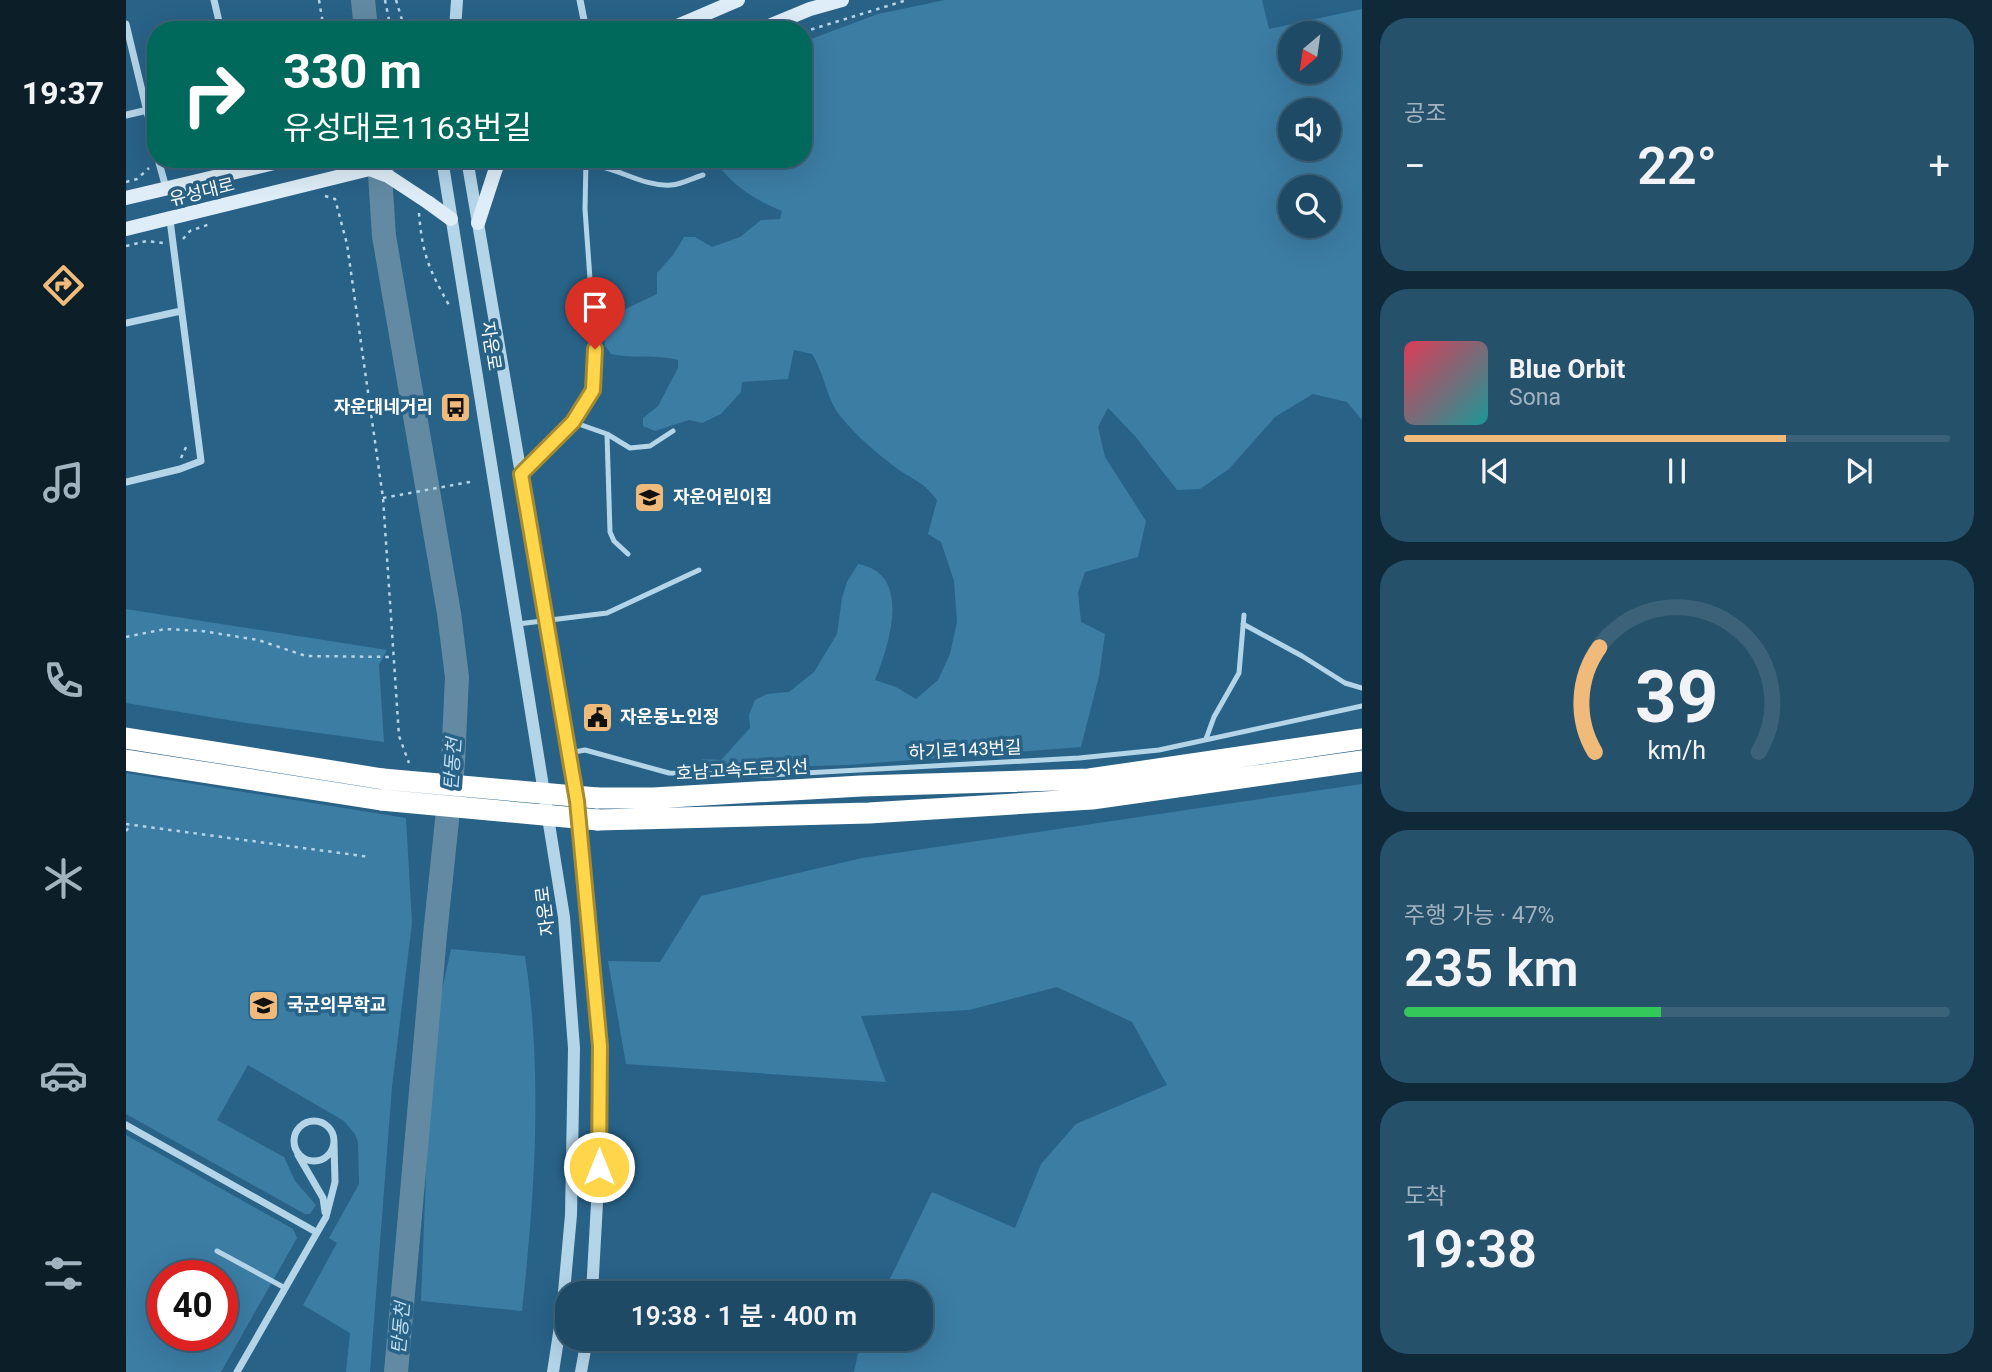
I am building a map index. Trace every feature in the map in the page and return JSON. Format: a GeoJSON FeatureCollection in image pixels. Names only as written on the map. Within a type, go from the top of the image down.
{"type":"FeatureCollection","features":[{"type":"Feature","properties":{"kind":"highway","name":"호남고속도로지선"},"geometry":{"type":"LineString","coordinates":[[126,738],[382,790],[597,798],[653,798],[861,786],[1088,779],[1362,739]]}},
{"type":"Feature","properties":{"kind":"highway","name":"호남고속도로지선"},"geometry":{"type":"LineString","coordinates":[[126,760],[382,790],[598,820],[869,813],[1092,799],[1362,761]]}},
{"type":"Feature","properties":{"kind":"main road"},"geometry":{"type":"LineString","coordinates":[[689,21],[738,0]]}},
{"type":"Feature","properties":{"kind":"main road"},"geometry":{"type":"LineString","coordinates":[[780,21],[842,0]]}},
{"type":"Feature","properties":{"kind":"main road","name":"유성대로"},"geometry":{"type":"LineString","coordinates":[[126,198],[252,168]]}},
{"type":"Feature","properties":{"kind":"main road","name":"유성대로"},"geometry":{"type":"LineString","coordinates":[[126,229],[379,168]]}},
{"type":"Feature","properties":{"kind":"main road"},"geometry":{"type":"LineString","coordinates":[[478,223],[496,168]]}},
{"type":"Feature","properties":{"kind":"main road"},"geometry":{"type":"LineString","coordinates":[[372,170],[388,176],[451,219]]}},
{"type":"Feature","properties":{"kind":"street"},"geometry":{"type":"LineString","coordinates":[[214,0],[219,21]]}},
{"type":"Feature","properties":{"kind":"street"},"geometry":{"type":"LineString","coordinates":[[456,21],[457,0]]}},
{"type":"Feature","properties":{"kind":"street"},"geometry":{"type":"LineString","coordinates":[[580,0],[584,21]]}},
{"type":"Feature","properties":{"kind":"street"},"geometry":{"type":"LineString","coordinates":[[126,24],[147,115]]}},
{"type":"Feature","properties":{"kind":"street"},"geometry":{"type":"LineString","coordinates":[[126,115],[146,111]]}},
{"type":"Feature","properties":{"kind":"street"},"geometry":{"type":"LineString","coordinates":[[160,168],[166,188]]}},
{"type":"Feature","properties":{"kind":"street","name":"자운로"},"geometry":{"type":"LineString","coordinates":[[443,168],[564,917],[574,1048],[571,1215],[562,1314],[553,1372]]}},
{"type":"Feature","properties":{"kind":"street","name":"자운로"},"geometry":{"type":"LineString","coordinates":[[469,168],[577,801],[600,1046],[599,1167],[593,1281]]}},
{"type":"Feature","properties":{"kind":"street"},"geometry":{"type":"LineString","coordinates":[[126,482],[201,461],[170,220]]}},
{"type":"Feature","properties":{"kind":"street"},"geometry":{"type":"LineString","coordinates":[[126,323],[180,311]]}},
{"type":"Feature","properties":{"kind":"street"},"geometry":{"type":"LineString","coordinates":[[237,1372],[326,1217],[335,1182],[334,1143],[332,1131],[327,1125],[314,1120],[301,1125],[293,1137],[296,1151],[323,1198],[326,1217]]}},
{"type":"Feature","properties":{"kind":"street"},"geometry":{"type":"LineString","coordinates":[[126,1125],[317,1232]]}},
{"type":"Feature","properties":{"kind":"street"},"geometry":{"type":"LineString","coordinates":[[296,1151],[305,1160],[318,1161],[329,1155],[334,1143]]}},
{"type":"Feature","properties":{"kind":"street"},"geometry":{"type":"LineString","coordinates":[[581,1372],[585,1351]]}},
{"type":"Feature","properties":{"kind":"lane"},"geometry":{"type":"LineString","coordinates":[[521,474],[573,422],[593,390],[595,349],[585,209],[586,168]]}},
{"type":"Feature","properties":{"kind":"lane"},"geometry":{"type":"LineString","coordinates":[[610,168],[657,185],[674,184],[702,175]]}},
{"type":"Feature","properties":{"kind":"lane"},"geometry":{"type":"LineString","coordinates":[[573,422],[607,434],[630,448],[650,446],[673,431]]}},
{"type":"Feature","properties":{"kind":"lane"},"geometry":{"type":"LineString","coordinates":[[607,434],[610,532],[614,541],[628,554]]}},
{"type":"Feature","properties":{"kind":"lane"},"geometry":{"type":"LineString","coordinates":[[518,624],[607,613],[699,570]]}},
{"type":"Feature","properties":{"kind":"lane"},"geometry":{"type":"LineString","coordinates":[[1206,739],[1213,717],[1238,673],[1244,615]]}},
{"type":"Feature","properties":{"kind":"lane"},"geometry":{"type":"LineString","coordinates":[[1243,624],[1345,683],[1362,688]]}},
{"type":"Feature","properties":{"kind":"lane","name":"하기로143번길"},"geometry":{"type":"LineString","coordinates":[[569,753],[585,750],[669,773],[768,775],[1079,758],[1159,750],[1362,706]]}},
{"type":"Feature","properties":{"kind":"lane"},"geometry":{"type":"LineString","coordinates":[[218,1251],[285,1289]]}},
{"type":"Feature","properties":{"kind":"path"},"geometry":{"type":"LineString","coordinates":[[319,0],[322,21]]}},
{"type":"Feature","properties":{"kind":"path"},"geometry":{"type":"LineString","coordinates":[[386,0],[390,21]]}},
{"type":"Feature","properties":{"kind":"path"},"geometry":{"type":"LineString","coordinates":[[396,0],[402,21]]}},
{"type":"Feature","properties":{"kind":"path"},"geometry":{"type":"LineString","coordinates":[[812,29],[907,0]]}},
{"type":"Feature","properties":{"kind":"path"},"geometry":{"type":"LineString","coordinates":[[126,182],[137,179],[146,169]]}},
{"type":"Feature","properties":{"kind":"path"},"geometry":{"type":"LineString","coordinates":[[324,195],[335,199],[347,244],[383,498],[398,736],[409,763]]}},
{"type":"Feature","properties":{"kind":"path"},"geometry":{"type":"LineString","coordinates":[[423,202],[424,255],[433,278],[449,305]]}},
{"type":"Feature","properties":{"kind":"path"},"geometry":{"type":"LineString","coordinates":[[183,239],[190,231],[222,221]]}},
{"type":"Feature","properties":{"kind":"path"},"geometry":{"type":"LineString","coordinates":[[126,246],[147,241],[164,246],[165,250]]}},
{"type":"Feature","properties":{"kind":"path"},"geometry":{"type":"LineString","coordinates":[[176,462],[187,450],[188,443]]}},
{"type":"Feature","properties":{"kind":"path"},"geometry":{"type":"LineString","coordinates":[[383,498],[475,481]]}},
{"type":"Feature","properties":{"kind":"path"},"geometry":{"type":"LineString","coordinates":[[126,637],[165,629],[202,631],[258,640],[306,656],[393,657]]}},
{"type":"Feature","properties":{"kind":"path"},"geometry":{"type":"LineString","coordinates":[[126,831],[128,825],[370,857]]}},
{"type":"Feature","properties":{"kind":"shaded area"},"geometry":{"type":"Polygon","coordinates":[[[945,0],[1262,0],[1269,29],[1278,27],[1278,84],[1341,84],[1341,21],[1306,21],[1362,9],[1362,420],[1347,402],[1313,394],[1275,417],[1229,469],[1200,489],[1177,490],[1135,436],[1108,408],[1098,427],[1105,457],[1146,521],[1138,557],[1085,572],[1078,592],[1081,622],[1105,634],[1099,676],[1081,747],[848,765],[702,769],[702,759],[721,760],[750,728],[749,715],[755,700],[767,694],[789,692],[814,672],[837,634],[842,598],[847,582],[858,564],[875,571],[886,582],[891,596],[890,631],[875,680],[896,687],[916,699],[938,680],[950,654],[957,622],[954,581],[941,542],[928,534],[937,500],[923,485],[876,452],[848,425],[832,403],[812,354],[794,350],[788,379],[742,382],[741,392],[721,414],[702,423],[689,420],[655,431],[643,426],[643,418],[658,406],[678,368],[678,360],[611,354],[605,346],[604,327],[615,314],[657,294],[657,273],[684,237],[695,237],[712,247],[740,237],[761,220],[780,219],[782,211],[748,194],[720,168],[812,168],[812,39],[878,14],[945,0]]]}},
{"type":"Feature","properties":{"kind":"shaded area"},"geometry":{"type":"Polygon","coordinates":[[[126,609],[387,650],[379,665],[384,742],[126,703],[126,609]]]}},
{"type":"Feature","properties":{"kind":"shaded area","name":"국군의무학교"},"geometry":{"type":"Polygon","coordinates":[[[126,773],[406,818],[412,923],[392,1087],[370,1372],[346,1372],[350,1333],[303,1305],[337,1243],[329,1238],[359,1184],[358,1142],[344,1121],[248,1065],[217,1120],[284,1157],[295,1181],[316,1205],[310,1214],[305,1214],[126,1114],[126,773]]]}},
{"type":"Feature","properties":{"kind":"shaded area"},"geometry":{"type":"Polygon","coordinates":[[[1362,784],[1362,1372],[854,1372],[858,1351],[933,1351],[933,1281],[889,1281],[932,1192],[1015,1228],[1041,1164],[1076,1124],[1167,1085],[1132,1022],[1057,987],[969,1010],[861,1016],[886,1082],[626,1064],[608,961],[660,962],[701,896],[862,858],[1362,784]]]}},
{"type":"Feature","properties":{"kind":"shaded area"},"geometry":{"type":"Polygon","coordinates":[[[451,949],[525,956],[534,1045],[535,1133],[522,1311],[421,1301],[428,1124],[437,1013],[451,949]]]}},
{"type":"Feature","properties":{"kind":"shaded area"},"geometry":{"type":"Polygon","coordinates":[[[126,1135],[293,1229],[297,1238],[238,1342],[238,1260],[147,1260],[147,1351],[233,1351],[221,1372],[126,1372],[126,1135]]]}},
{"type":"Feature","properties":{"kind":"waterway","name":"탄동천"},"geometry":{"type":"LineString","coordinates":[[363,0],[365,21]]}},
{"type":"Feature","properties":{"kind":"waterway","name":"탄동천"},"geometry":{"type":"LineString","coordinates":[[380,168],[384,236],[449,613],[457,677],[453,763],[396,1372]]}},
{"type":"Feature","properties":{"kind":"place","name":"자운대네거리"},"geometry":{"type":"Point","coordinates":[456,407]}},
{"type":"Feature","properties":{"kind":"place","name":"자운어린이집"},"geometry":{"type":"Point","coordinates":[650,497]}},
{"type":"Feature","properties":{"kind":"place","name":"자운동노인정"},"geometry":{"type":"Point","coordinates":[597,717]}},
{"type":"Feature","properties":{"kind":"place","name":"국군의무학교"},"geometry":{"type":"Point","coordinates":[264,1005]}},
{"type":"Feature","properties":{"kind":"route"},"geometry":{"type":"LineString","coordinates":[[595,349],[593,390],[573,422],[521,474],[577,801],[600,1046],[599,1167]]}}]}
